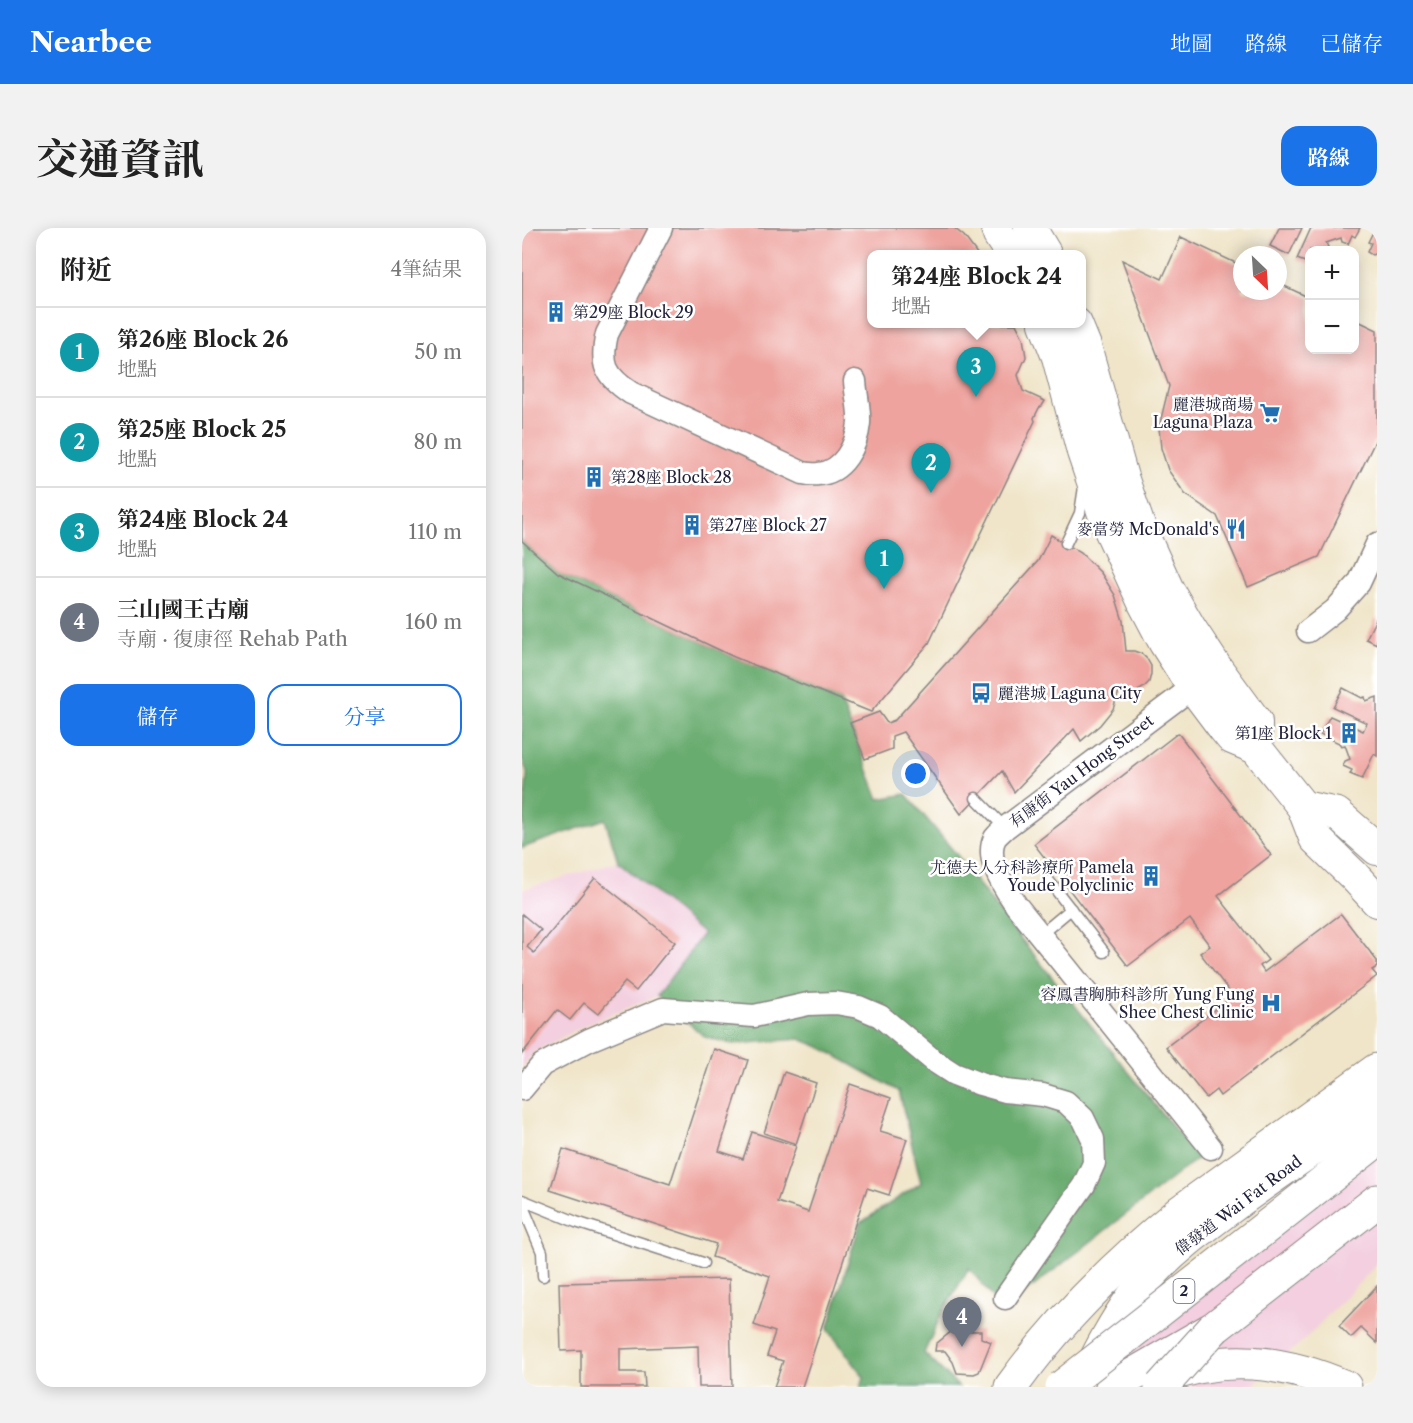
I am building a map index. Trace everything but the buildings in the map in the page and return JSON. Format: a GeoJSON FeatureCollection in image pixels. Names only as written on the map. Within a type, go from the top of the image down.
{"type":"FeatureCollection","features":[{"type":"Feature","properties":{"kind":"highway"},"geometry":{"type":"LineString","coordinates":[[1011,1387],[1072,1311],[1144,1242],[1180,1212],[1377,1070]]}},
{"type":"Feature","properties":{"kind":"highway","name":"2"},"geometry":{"type":"LineString","coordinates":[[1062,1387],[1377,1140]]}},
{"type":"Feature","properties":{"kind":"highway"},"geometry":{"type":"LineString","coordinates":[[1113,1387],[1214,1328],[1377,1201]]}},
{"type":"Feature","properties":{"kind":"highway"},"geometry":{"type":"LineString","coordinates":[[1161,1387],[1214,1328]]}},
{"type":"Feature","properties":{"kind":"highway"},"geometry":{"type":"LineString","coordinates":[[1141,1387],[1192,1367],[1235,1362],[1278,1365],[1321,1377],[1344,1387]]}},
{"type":"Feature","properties":{"kind":"street"},"geometry":{"type":"LineString","coordinates":[[660,228],[607,334],[603,351],[606,369],[616,383],[631,393],[803,473],[820,474],[836,468],[849,455],[857,438],[859,421],[855,381]]}},
{"type":"Feature","properties":{"kind":"street"},"geometry":{"type":"LineString","coordinates":[[997,228],[1009,250]]}},
{"type":"Feature","properties":{"kind":"street"},"geometry":{"type":"LineString","coordinates":[[1030,228],[1043,250]]}},
{"type":"Feature","properties":{"kind":"street"},"geometry":{"type":"LineString","coordinates":[[1047,328],[1058,357],[1083,452],[1107,523],[1127,569],[1165,643],[1256,722],[1256,748],[1304,807],[1315,838],[1377,901]]}},
{"type":"Feature","properties":{"kind":"street"},"geometry":{"type":"LineString","coordinates":[[1078,328],[1139,526],[1168,590],[1190,628],[1205,678]]}},
{"type":"Feature","properties":{"kind":"street"},"geometry":{"type":"LineString","coordinates":[[1308,631],[1335,610],[1359,583],[1377,544]]}},
{"type":"Feature","properties":{"kind":"street","name":"有康街 Yau Hong Street"},"geometry":{"type":"LineString","coordinates":[[1205,678],[1005,828],[996,837],[992,849],[995,868],[1016,905],[1211,1148]]}},
{"type":"Feature","properties":{"kind":"street"},"geometry":{"type":"LineString","coordinates":[[1304,807],[1337,814],[1377,849]]}},
{"type":"Feature","properties":{"kind":"street"},"geometry":{"type":"LineString","coordinates":[[522,1089],[542,1065],[589,1040],[663,1009],[754,1016],[808,1004],[836,1003],[859,1007],[880,1016],[934,1061],[954,1074],[1005,1091],[1043,1095],[1066,1102],[1083,1118],[1094,1139],[1094,1163],[1084,1185],[1005,1298]]}},
{"type":"Feature","properties":{"kind":"street","name":"偉發道 Wai Fat Road"},"geometry":{"type":"LineString","coordinates":[[1082,1387],[1127,1305],[1144,1282],[1192,1235],[1377,1106]]}},
{"type":"Feature","properties":{"kind":"lane"},"geometry":{"type":"LineString","coordinates":[[1066,543],[1080,513],[1084,487],[1083,452]]}},
{"type":"Feature","properties":{"kind":"lane"},"geometry":{"type":"LineString","coordinates":[[976,798],[1005,828]]}},
{"type":"Feature","properties":{"kind":"lane"},"geometry":{"type":"LineString","coordinates":[[1049,881],[1104,952]]}},
{"type":"Feature","properties":{"kind":"lane"},"geometry":{"type":"LineString","coordinates":[[1040,935],[1071,909]]}},
{"type":"Feature","properties":{"kind":"lane"},"geometry":{"type":"LineString","coordinates":[[522,1202],[703,1263]]}},
{"type":"Feature","properties":{"kind":"lane"},"geometry":{"type":"LineString","coordinates":[[522,1202],[542,1252],[543,1276]]}},
{"type":"Feature","properties":{"kind":"shaded area"},"geometry":{"type":"Polygon","coordinates":[[[618,861],[703,934],[657,996],[585,1025],[534,1052],[522,1068],[522,890],[618,861]]]}},
{"type":"Feature","properties":{"kind":"shaded area"},"geometry":{"type":"Polygon","coordinates":[[[1377,1125],[1377,1264],[1304,1340],[1252,1386],[1103,1387],[1127,1349],[1377,1125]]]}},
{"type":"Feature","properties":{"kind":"green space"},"geometry":{"type":"Polygon","coordinates":[[[522,541],[558,573],[734,657],[840,699],[879,799],[906,794],[1198,1158],[1003,1310],[969,1268],[943,1311],[924,1353],[959,1387],[861,1387],[864,1377],[828,1329],[860,1223],[921,1183],[899,1091],[820,1047],[800,1039],[733,1044],[705,1037],[657,996],[703,934],[618,861],[605,819],[522,848],[527,772],[522,758],[522,541]]]}},
{"type":"Feature","properties":{"kind":"place","name":"第29座 Block 29"},"geometry":{"type":"Point","coordinates":[556,312]}},
{"type":"Feature","properties":{"kind":"place","name":"第24座 Block 24"},"geometry":{"type":"Point","coordinates":[976,397]}},
{"type":"Feature","properties":{"kind":"place","name":"麗港城商場 Laguna Plaza"},"geometry":{"type":"Point","coordinates":[1270,413]}},
{"type":"Feature","properties":{"kind":"place","name":"第28座 Block 28"},"geometry":{"type":"Point","coordinates":[594,477]}},
{"type":"Feature","properties":{"kind":"place","name":"第25座 Block 25"},"geometry":{"type":"Point","coordinates":[931,493]}},
{"type":"Feature","properties":{"kind":"place","name":"第27座 Block 27"},"geometry":{"type":"Point","coordinates":[692,525]}},
{"type":"Feature","properties":{"kind":"place","name":"麥當勞 McDonald's"},"geometry":{"type":"Point","coordinates":[1236,529]}},
{"type":"Feature","properties":{"kind":"place","name":"第26座 Block 26"},"geometry":{"type":"Point","coordinates":[884,589]}},
{"type":"Feature","properties":{"kind":"place","name":"麗港城 Laguna City"},"geometry":{"type":"Point","coordinates":[981,693]}},
{"type":"Feature","properties":{"kind":"place","name":"第1座 Block 1"},"geometry":{"type":"Point","coordinates":[1349,733]}},
{"type":"Feature","properties":{"kind":"place","name":"尤德夫人分科診療所 Pamela Youde Polyclinic"},"geometry":{"type":"Point","coordinates":[1151,876]}},
{"type":"Feature","properties":{"kind":"place","name":"容鳳書胸肺科診所 Yung Fung Shee Chest Clinic"},"geometry":{"type":"Point","coordinates":[1271,1003]}},
{"type":"Feature","properties":{"kind":"place","name":"三山國王古廟"},"geometry":{"type":"Point","coordinates":[962,1347]}}]}
